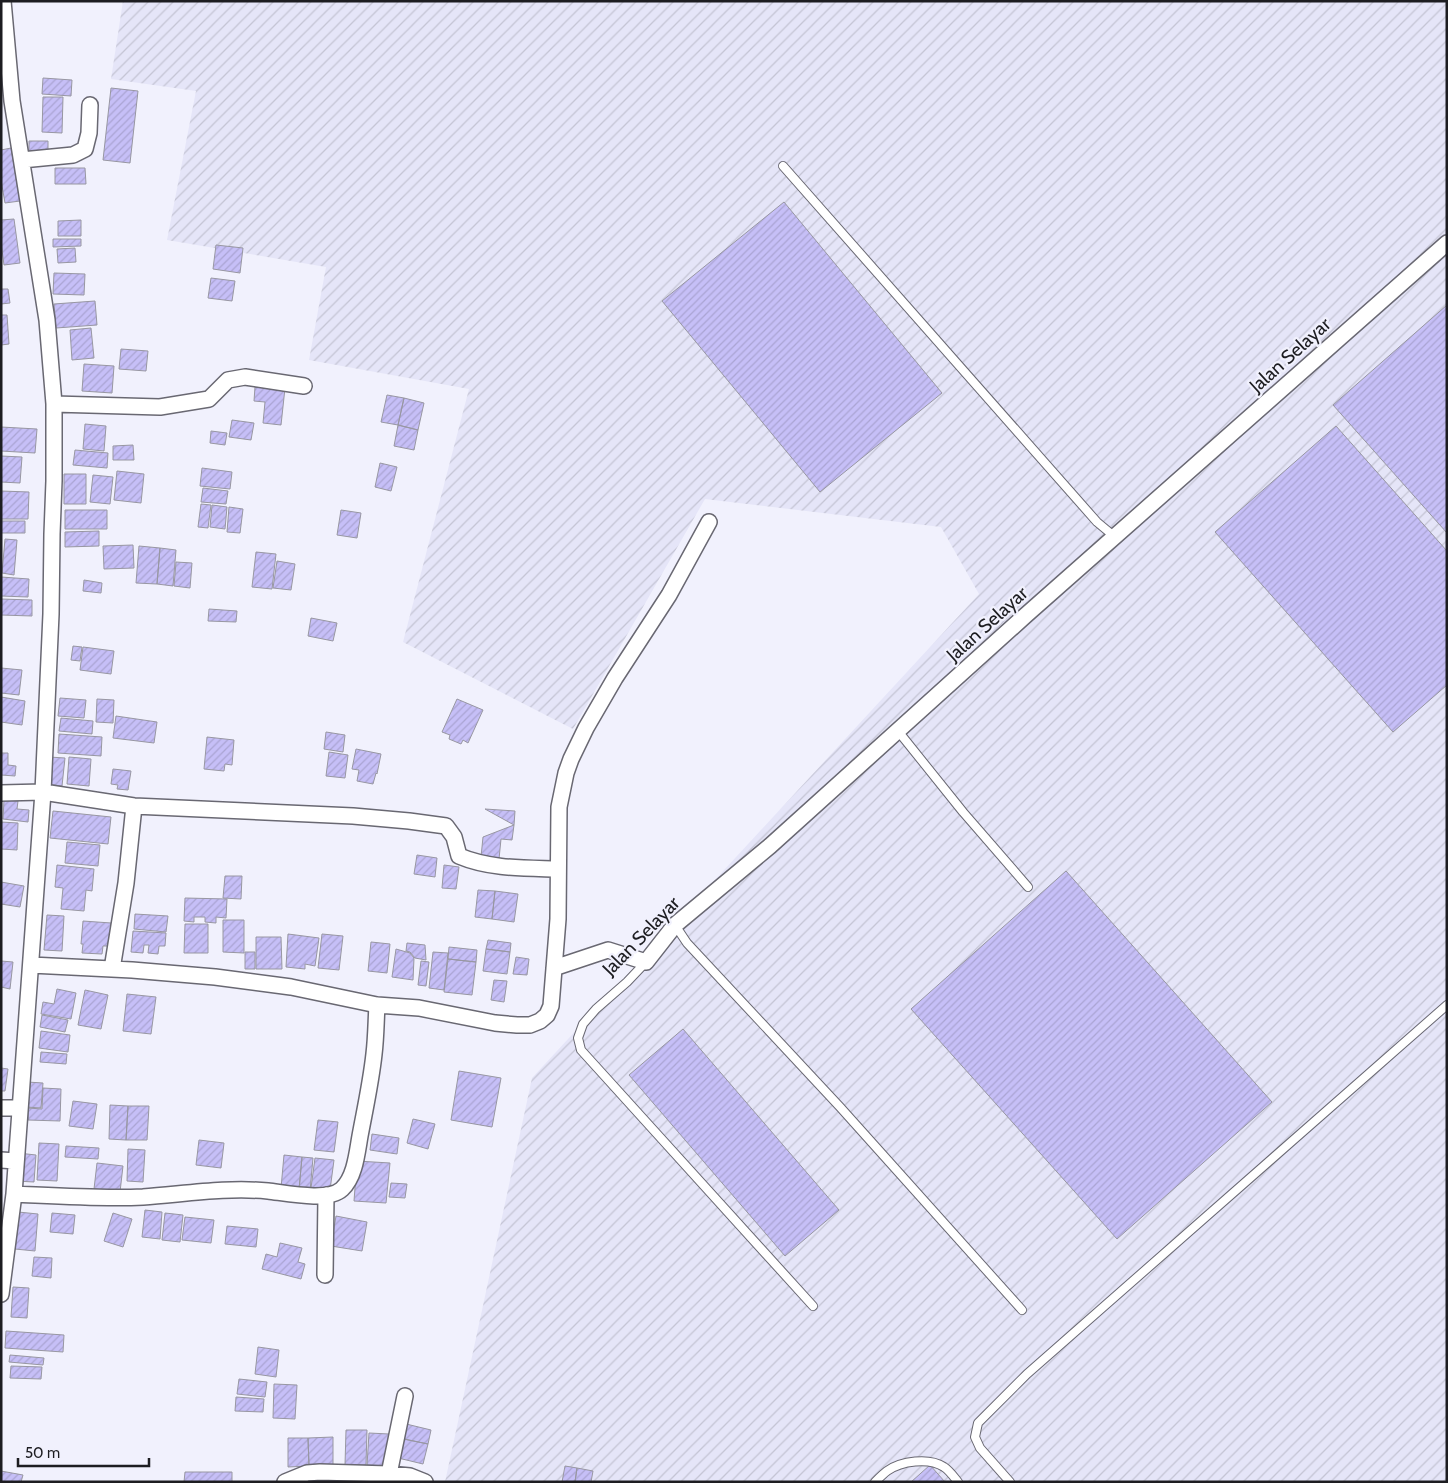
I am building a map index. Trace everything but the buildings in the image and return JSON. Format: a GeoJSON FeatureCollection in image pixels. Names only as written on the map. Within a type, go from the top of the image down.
{"type":"FeatureCollection","features":[{"type":"Feature","properties":{"kind":"street"},"geometry":{"type":"LineString","coordinates":[[1,1294],[14,1194],[9,1160],[20,1108],[43,792],[51,614],[54,481],[54,404],[48,320],[12,101],[3,1]]}},
{"type":"Feature","properties":{"kind":"street"},"geometry":{"type":"LineString","coordinates":[[22,160],[73,155],[85,149],[89,133],[90,105]]}},
{"type":"Feature","properties":{"kind":"street","name":"Jalan Selayar"},"geometry":{"type":"LineString","coordinates":[[646,962],[675,925],[770,846],[1447,242]]}},
{"type":"Feature","properties":{"kind":"street"},"geometry":{"type":"LineString","coordinates":[[54,404],[160,407],[208,398],[228,380],[245,377],[304,386]]}},
{"type":"Feature","properties":{"kind":"street"},"geometry":{"type":"LineString","coordinates":[[31,965],[215,977],[291,987],[377,1005],[420,1008],[495,1023],[530,1024],[540,1021],[547,1015],[551,1006],[558,919],[559,807],[566,773],[591,720],[615,678],[669,595],[709,522]]}},
{"type":"Feature","properties":{"kind":"street"},"geometry":{"type":"LineString","coordinates":[[1,793],[43,792],[134,806],[353,816],[410,821],[446,826],[454,837],[459,856],[473,862],[492,866],[557,869]]}},
{"type":"Feature","properties":{"kind":"street"},"geometry":{"type":"LineString","coordinates":[[112,969],[126,883],[134,806]]}},
{"type":"Feature","properties":{"kind":"street"},"geometry":{"type":"LineString","coordinates":[[554,968],[608,950],[646,962]]}},
{"type":"Feature","properties":{"kind":"street"},"geometry":{"type":"LineString","coordinates":[[14,1194],[142,1197],[224,1190],[258,1190],[320,1196],[340,1191],[352,1172],[368,1094],[374,1053],[377,1005]]}},
{"type":"Feature","properties":{"kind":"street"},"geometry":{"type":"LineString","coordinates":[[1,1108],[20,1108]]}},
{"type":"Feature","properties":{"kind":"street"},"geometry":{"type":"LineString","coordinates":[[325,1275],[326,1195]]}},
{"type":"Feature","properties":{"kind":"street"},"geometry":{"type":"LineString","coordinates":[[389,1474],[405,1396]]}},
{"type":"Feature","properties":{"kind":"street"},"geometry":{"type":"LineString","coordinates":[[285,1482],[296,1476],[320,1472],[389,1474],[410,1476],[425,1482]]}},
{"type":"Feature","properties":{"kind":"lane"},"geometry":{"type":"LineString","coordinates":[[783,166],[1097,522],[1115,537]]}},
{"type":"Feature","properties":{"kind":"lane"},"geometry":{"type":"LineString","coordinates":[[898,731],[963,812],[1028,887]]}},
{"type":"Feature","properties":{"kind":"lane"},"geometry":{"type":"LineString","coordinates":[[675,925],[687,943],[840,1107],[1022,1310]]}},
{"type":"Feature","properties":{"kind":"lane","name":"Jalan Selayar"},"geometry":{"type":"LineString","coordinates":[[646,962],[583,1024],[578,1038],[582,1050],[813,1306]]}},
{"type":"Feature","properties":{"kind":"lane"},"geometry":{"type":"LineString","coordinates":[[1010,1482],[980,1448],[975,1437],[978,1423],[1027,1374],[1447,1005]]}},
{"type":"Feature","properties":{"kind":"lane"},"geometry":{"type":"LineString","coordinates":[[875,1482],[888,1470],[920,1461],[929,1461],[945,1467],[958,1482]]}},
{"type":"Feature","properties":{"kind":"shaded area"},"geometry":{"type":"Polygon","coordinates":[[[123,1],[1447,1],[1447,1482],[445,1482],[532,1078],[979,594],[941,527],[705,499],[573,729],[403,642],[469,389],[309,360],[326,267],[167,240],[196,91],[111,79],[123,1]]]}}]}
